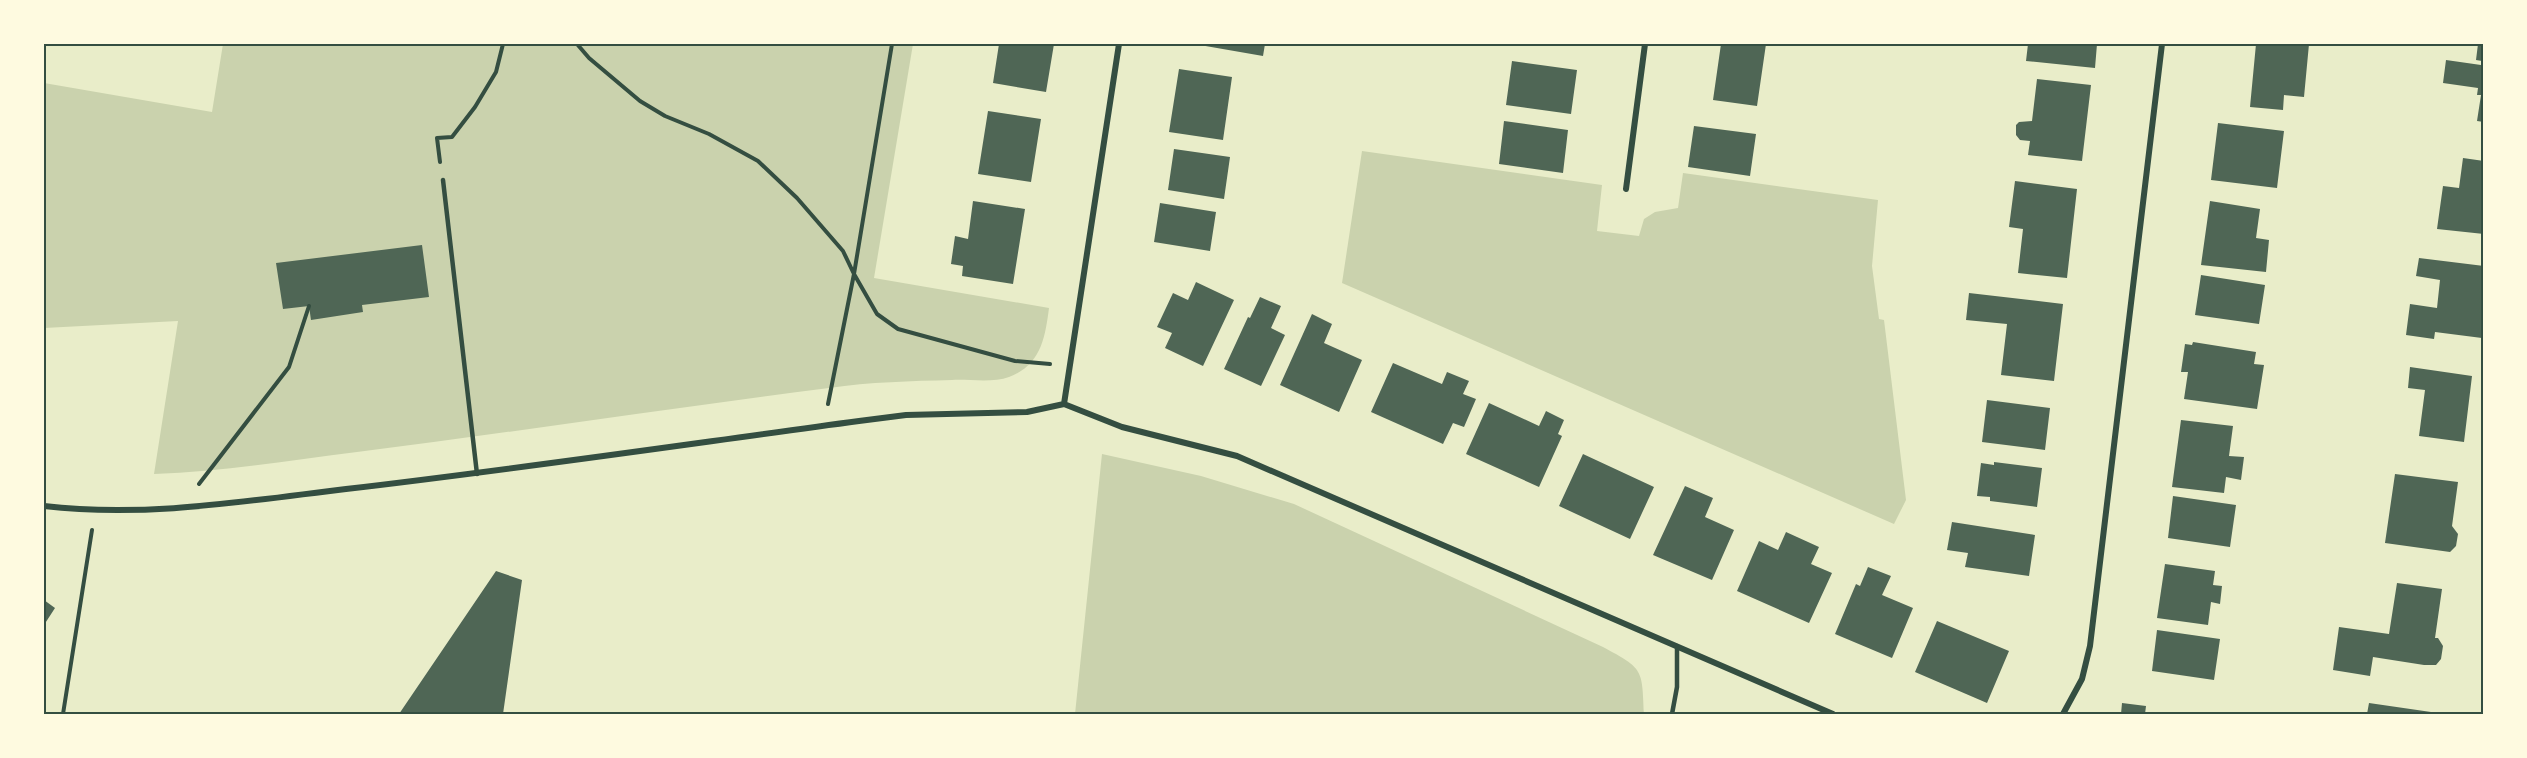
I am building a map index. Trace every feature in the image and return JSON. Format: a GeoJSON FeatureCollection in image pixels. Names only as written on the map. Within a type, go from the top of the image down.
{"type":"FeatureCollection","features":[{"type":"Feature","properties":{"kind":"street"},"geometry":{"type":"LineString","coordinates":[[1064,404],[1119,44]]}},
{"type":"Feature","properties":{"kind":"street"},"geometry":{"type":"LineString","coordinates":[[1626,189],[1645,44]]}},
{"type":"Feature","properties":{"kind":"street"},"geometry":{"type":"LineString","coordinates":[[2063,714],[2084,673],[2090,646],[2162,44]]}},
{"type":"Feature","properties":{"kind":"street"},"geometry":{"type":"LineString","coordinates":[[44,506],[95,511],[180,508],[477,474],[906,416],[1027,412],[1064,404],[1122,427],[1237,456],[1833,714]]}},
{"type":"Feature","properties":{"kind":"lane"},"geometry":{"type":"LineString","coordinates":[[443,180],[477,474]]}},
{"type":"Feature","properties":{"kind":"lane"},"geometry":{"type":"LineString","coordinates":[[1672,714],[1677,687],[1677,645]]}},
{"type":"Feature","properties":{"kind":"path"},"geometry":{"type":"LineString","coordinates":[[443,180],[437,138],[452,137],[475,107],[496,72],[503,44]]}},
{"type":"Feature","properties":{"kind":"path"},"geometry":{"type":"LineString","coordinates":[[577,44],[589,58],[640,101],[665,116],[709,134],[758,161],[797,198],[843,251],[877,314],[898,329],[1015,361],[1069,366]]}},
{"type":"Feature","properties":{"kind":"path"},"geometry":{"type":"LineString","coordinates":[[824,426],[854,274],[892,44]]}},
{"type":"Feature","properties":{"kind":"path"},"geometry":{"type":"LineString","coordinates":[[180,508],[289,368],[309,306]]}},
{"type":"Feature","properties":{"kind":"path"},"geometry":{"type":"LineString","coordinates":[[63,714],[95,511]]}},
{"type":"Feature","properties":{"kind":"green space"},"geometry":{"type":"Polygon","coordinates":[[[223,44],[913,44],[874,278],[1049,308],[1040,349],[1035,358],[1020,372],[996,380],[906,381],[844,386],[256,465],[154,474],[178,321],[44,328],[44,83],[212,112],[223,44]]]}},
{"type":"Feature","properties":{"kind":"green space"},"geometry":{"type":"Polygon","coordinates":[[[1362,151],[1602,185],[1597,231],[1639,236],[1644,219],[1655,212],[1678,208],[1683,173],[1878,200],[1872,266],[1879,319],[1884,320],[1906,500],[1894,524],[1342,283],[1362,151]]]}},
{"type":"Feature","properties":{"kind":"green space"},"geometry":{"type":"Polygon","coordinates":[[[1102,454],[1201,476],[1294,504],[1603,647],[1626,660],[1638,672],[1643,688],[1644,714],[1075,714],[1102,454]]]}},
{"type":"Feature","properties":{"kind":"building"},"geometry":{"type":"Polygon","coordinates":[[[999,44],[1054,44],[1046,92],[993,83],[999,44]]]}},
{"type":"Feature","properties":{"kind":"building"},"geometry":{"type":"Polygon","coordinates":[[[1194,44],[1265,44],[1263,56],[1194,44]]]}},
{"type":"Feature","properties":{"kind":"building"},"geometry":{"type":"Polygon","coordinates":[[[1721,44],[1766,44],[1757,106],[1713,100],[1721,44]]]}},
{"type":"Feature","properties":{"kind":"building"},"geometry":{"type":"Polygon","coordinates":[[[2028,44],[2097,44],[2095,68],[2026,61],[2028,44]]]}},
{"type":"Feature","properties":{"kind":"building"},"geometry":{"type":"Polygon","coordinates":[[[2256,44],[2309,44],[2304,97],[2284,95],[2283,110],[2250,107],[2256,44]]]}},
{"type":"Feature","properties":{"kind":"building"},"geometry":{"type":"Polygon","coordinates":[[[2478,44],[2484,44],[2484,122],[2477,121],[2481,95],[2477,95],[2478,88],[2443,83],[2446,60],[2481,65],[2482,61],[2476,60],[2478,44]]]}},
{"type":"Feature","properties":{"kind":"building"},"geometry":{"type":"Polygon","coordinates":[[[1512,61],[1577,70],[1571,114],[1506,105],[1512,61]]]}},
{"type":"Feature","properties":{"kind":"building"},"geometry":{"type":"Polygon","coordinates":[[[1179,69],[1232,77],[1223,140],[1169,132],[1179,69]]]}},
{"type":"Feature","properties":{"kind":"building"},"geometry":{"type":"Polygon","coordinates":[[[2037,79],[2091,85],[2082,161],[2028,155],[2030,141],[2020,140],[2016,135],[2016,125],[2019,122],[2032,121],[2037,79]]]}},
{"type":"Feature","properties":{"kind":"building"},"geometry":{"type":"Polygon","coordinates":[[[988,111],[1041,119],[1031,182],[978,174],[988,111]]]}},
{"type":"Feature","properties":{"kind":"building"},"geometry":{"type":"Polygon","coordinates":[[[1504,121],[1568,130],[1563,173],[1499,164],[1504,121]]]}},
{"type":"Feature","properties":{"kind":"building"},"geometry":{"type":"Polygon","coordinates":[[[2218,123],[2284,131],[2277,188],[2211,180],[2218,123]]]}},
{"type":"Feature","properties":{"kind":"building"},"geometry":{"type":"Polygon","coordinates":[[[1694,126],[1756,134],[1750,176],[1688,167],[1694,126]]]}},
{"type":"Feature","properties":{"kind":"building"},"geometry":{"type":"Polygon","coordinates":[[[1174,149],[1230,157],[1224,199],[1168,190],[1174,149]]]}},
{"type":"Feature","properties":{"kind":"building"},"geometry":{"type":"Polygon","coordinates":[[[2463,158],[2484,161],[2484,234],[2437,229],[2443,186],[2459,188],[2463,158]]]}},
{"type":"Feature","properties":{"kind":"building"},"geometry":{"type":"Polygon","coordinates":[[[2015,181],[2077,189],[2067,278],[2018,273],[2023,229],[2009,227],[2015,181]]]}},
{"type":"Feature","properties":{"kind":"building"},"geometry":{"type":"Polygon","coordinates":[[[973,201],[1025,209],[1013,284],[962,276],[963,266],[951,264],[955,236],[968,239],[973,201]]]}},
{"type":"Feature","properties":{"kind":"building"},"geometry":{"type":"Polygon","coordinates":[[[2210,201],[2260,209],[2256,238],[2269,240],[2266,272],[2201,265],[2210,201]]]}},
{"type":"Feature","properties":{"kind":"building"},"geometry":{"type":"Polygon","coordinates":[[[1160,203],[1216,212],[1210,251],[1154,242],[1160,203]]]}},
{"type":"Feature","properties":{"kind":"building"},"geometry":{"type":"Polygon","coordinates":[[[422,245],[429,297],[362,305],[363,312],[311,320],[309,306],[283,309],[276,263],[422,245]]]}},
{"type":"Feature","properties":{"kind":"building"},"geometry":{"type":"Polygon","coordinates":[[[2419,258],[2484,266],[2482,338],[2435,332],[2434,339],[2406,335],[2410,304],[2437,308],[2440,280],[2416,276],[2419,258]]]}},
{"type":"Feature","properties":{"kind":"building"},"geometry":{"type":"Polygon","coordinates":[[[2201,275],[2265,285],[2259,324],[2195,315],[2201,275]]]}},
{"type":"Feature","properties":{"kind":"building"},"geometry":{"type":"Polygon","coordinates":[[[1196,282],[1234,300],[1203,366],[1165,348],[1172,333],[1157,327],[1173,293],[1188,300],[1196,282]]]}},
{"type":"Feature","properties":{"kind":"building"},"geometry":{"type":"Polygon","coordinates":[[[1969,293],[2063,304],[2054,381],[2001,375],[2007,324],[1966,320],[1969,293]]]}},
{"type":"Feature","properties":{"kind":"building"},"geometry":{"type":"Polygon","coordinates":[[[1260,297],[1281,306],[1271,328],[1285,335],[1261,386],[1224,369],[1260,297]]]}},
{"type":"Feature","properties":{"kind":"building"},"geometry":{"type":"Polygon","coordinates":[[[1312,314],[1332,324],[1324,343],[1362,360],[1339,412],[1280,385],[1312,314]]]}},
{"type":"Feature","properties":{"kind":"building"},"geometry":{"type":"Polygon","coordinates":[[[2193,342],[2256,352],[2254,364],[2264,365],[2257,409],[2184,399],[2188,372],[2181,372],[2185,344],[2192,345],[2193,342]]]}},
{"type":"Feature","properties":{"kind":"building"},"geometry":{"type":"Polygon","coordinates":[[[1393,363],[1442,384],[1447,372],[1469,381],[1463,394],[1476,399],[1464,427],[1453,423],[1443,444],[1371,412],[1393,363]]]}},
{"type":"Feature","properties":{"kind":"building"},"geometry":{"type":"Polygon","coordinates":[[[2410,367],[2472,376],[2464,442],[2419,436],[2425,390],[2408,388],[2410,367]]]}},
{"type":"Feature","properties":{"kind":"building"},"geometry":{"type":"Polygon","coordinates":[[[1987,400],[2050,408],[2045,450],[1982,442],[1987,400]]]}},
{"type":"Feature","properties":{"kind":"building"},"geometry":{"type":"Polygon","coordinates":[[[1489,403],[1539,426],[1546,411],[1564,420],[1558,434],[1562,436],[1539,487],[1466,454],[1489,403]]]}},
{"type":"Feature","properties":{"kind":"building"},"geometry":{"type":"Polygon","coordinates":[[[2181,420],[2233,426],[2229,456],[2244,457],[2241,480],[2226,477],[2224,493],[2172,487],[2181,420]]]}},
{"type":"Feature","properties":{"kind":"building"},"geometry":{"type":"Polygon","coordinates":[[[1583,454],[1654,487],[1630,539],[1559,506],[1583,454]]]}},
{"type":"Feature","properties":{"kind":"building"},"geometry":{"type":"Polygon","coordinates":[[[1994,462],[2042,468],[2037,507],[1990,501],[1990,497],[1977,496],[1981,463],[1994,465],[1994,462]]]}},
{"type":"Feature","properties":{"kind":"building"},"geometry":{"type":"Polygon","coordinates":[[[2395,474],[2458,482],[2452,526],[2458,534],[2456,546],[2450,552],[2385,543],[2395,474]]]}},
{"type":"Feature","properties":{"kind":"building"},"geometry":{"type":"Polygon","coordinates":[[[1685,486],[1713,498],[1705,517],[1734,530],[1712,580],[1653,555],[1685,486]]]}},
{"type":"Feature","properties":{"kind":"building"},"geometry":{"type":"Polygon","coordinates":[[[2173,496],[2236,505],[2230,547],[2168,538],[2173,496]]]}},
{"type":"Feature","properties":{"kind":"building"},"geometry":{"type":"Polygon","coordinates":[[[1952,522],[2035,535],[2029,576],[1965,567],[1968,553],[1947,550],[1952,522]]]}},
{"type":"Feature","properties":{"kind":"building"},"geometry":{"type":"Polygon","coordinates":[[[1786,532],[1819,547],[1811,564],[1832,573],[1809,623],[1737,591],[1759,541],[1778,550],[1786,532]]]}},
{"type":"Feature","properties":{"kind":"building"},"geometry":{"type":"Polygon","coordinates":[[[2165,564],[2215,571],[2213,585],[2222,586],[2220,604],[2211,602],[2208,625],[2157,618],[2165,564]]]}},
{"type":"Feature","properties":{"kind":"building"},"geometry":{"type":"Polygon","coordinates":[[[1868,567],[1891,576],[1882,595],[1913,608],[1892,658],[1835,634],[1856,584],[1860,586],[1868,567]]]}},
{"type":"Feature","properties":{"kind":"building"},"geometry":{"type":"Polygon","coordinates":[[[496,571],[522,580],[503,714],[399,714],[496,571]]]}},
{"type":"Feature","properties":{"kind":"building"},"geometry":{"type":"Polygon","coordinates":[[[2397,583],[2442,589],[2435,638],[2438,638],[2443,646],[2441,659],[2436,665],[2424,665],[2373,657],[2370,676],[2333,670],[2339,627],[2389,634],[2397,583]]]}},
{"type":"Feature","properties":{"kind":"building"},"geometry":{"type":"Polygon","coordinates":[[[44,600],[55,608],[44,625],[44,600]]]}},
{"type":"Feature","properties":{"kind":"building"},"geometry":{"type":"Polygon","coordinates":[[[1937,621],[2009,651],[1987,703],[1915,672],[1937,621]]]}},
{"type":"Feature","properties":{"kind":"building"},"geometry":{"type":"Polygon","coordinates":[[[2157,630],[2220,639],[2214,680],[2152,671],[2157,630]]]}},
{"type":"Feature","properties":{"kind":"building"},"geometry":{"type":"Polygon","coordinates":[[[2122,703],[2146,706],[2145,714],[2121,714],[2122,703]]]}},
{"type":"Feature","properties":{"kind":"building"},"geometry":{"type":"Polygon","coordinates":[[[2369,703],[2431,712],[2431,714],[2367,714],[2369,703]]]}}]}
